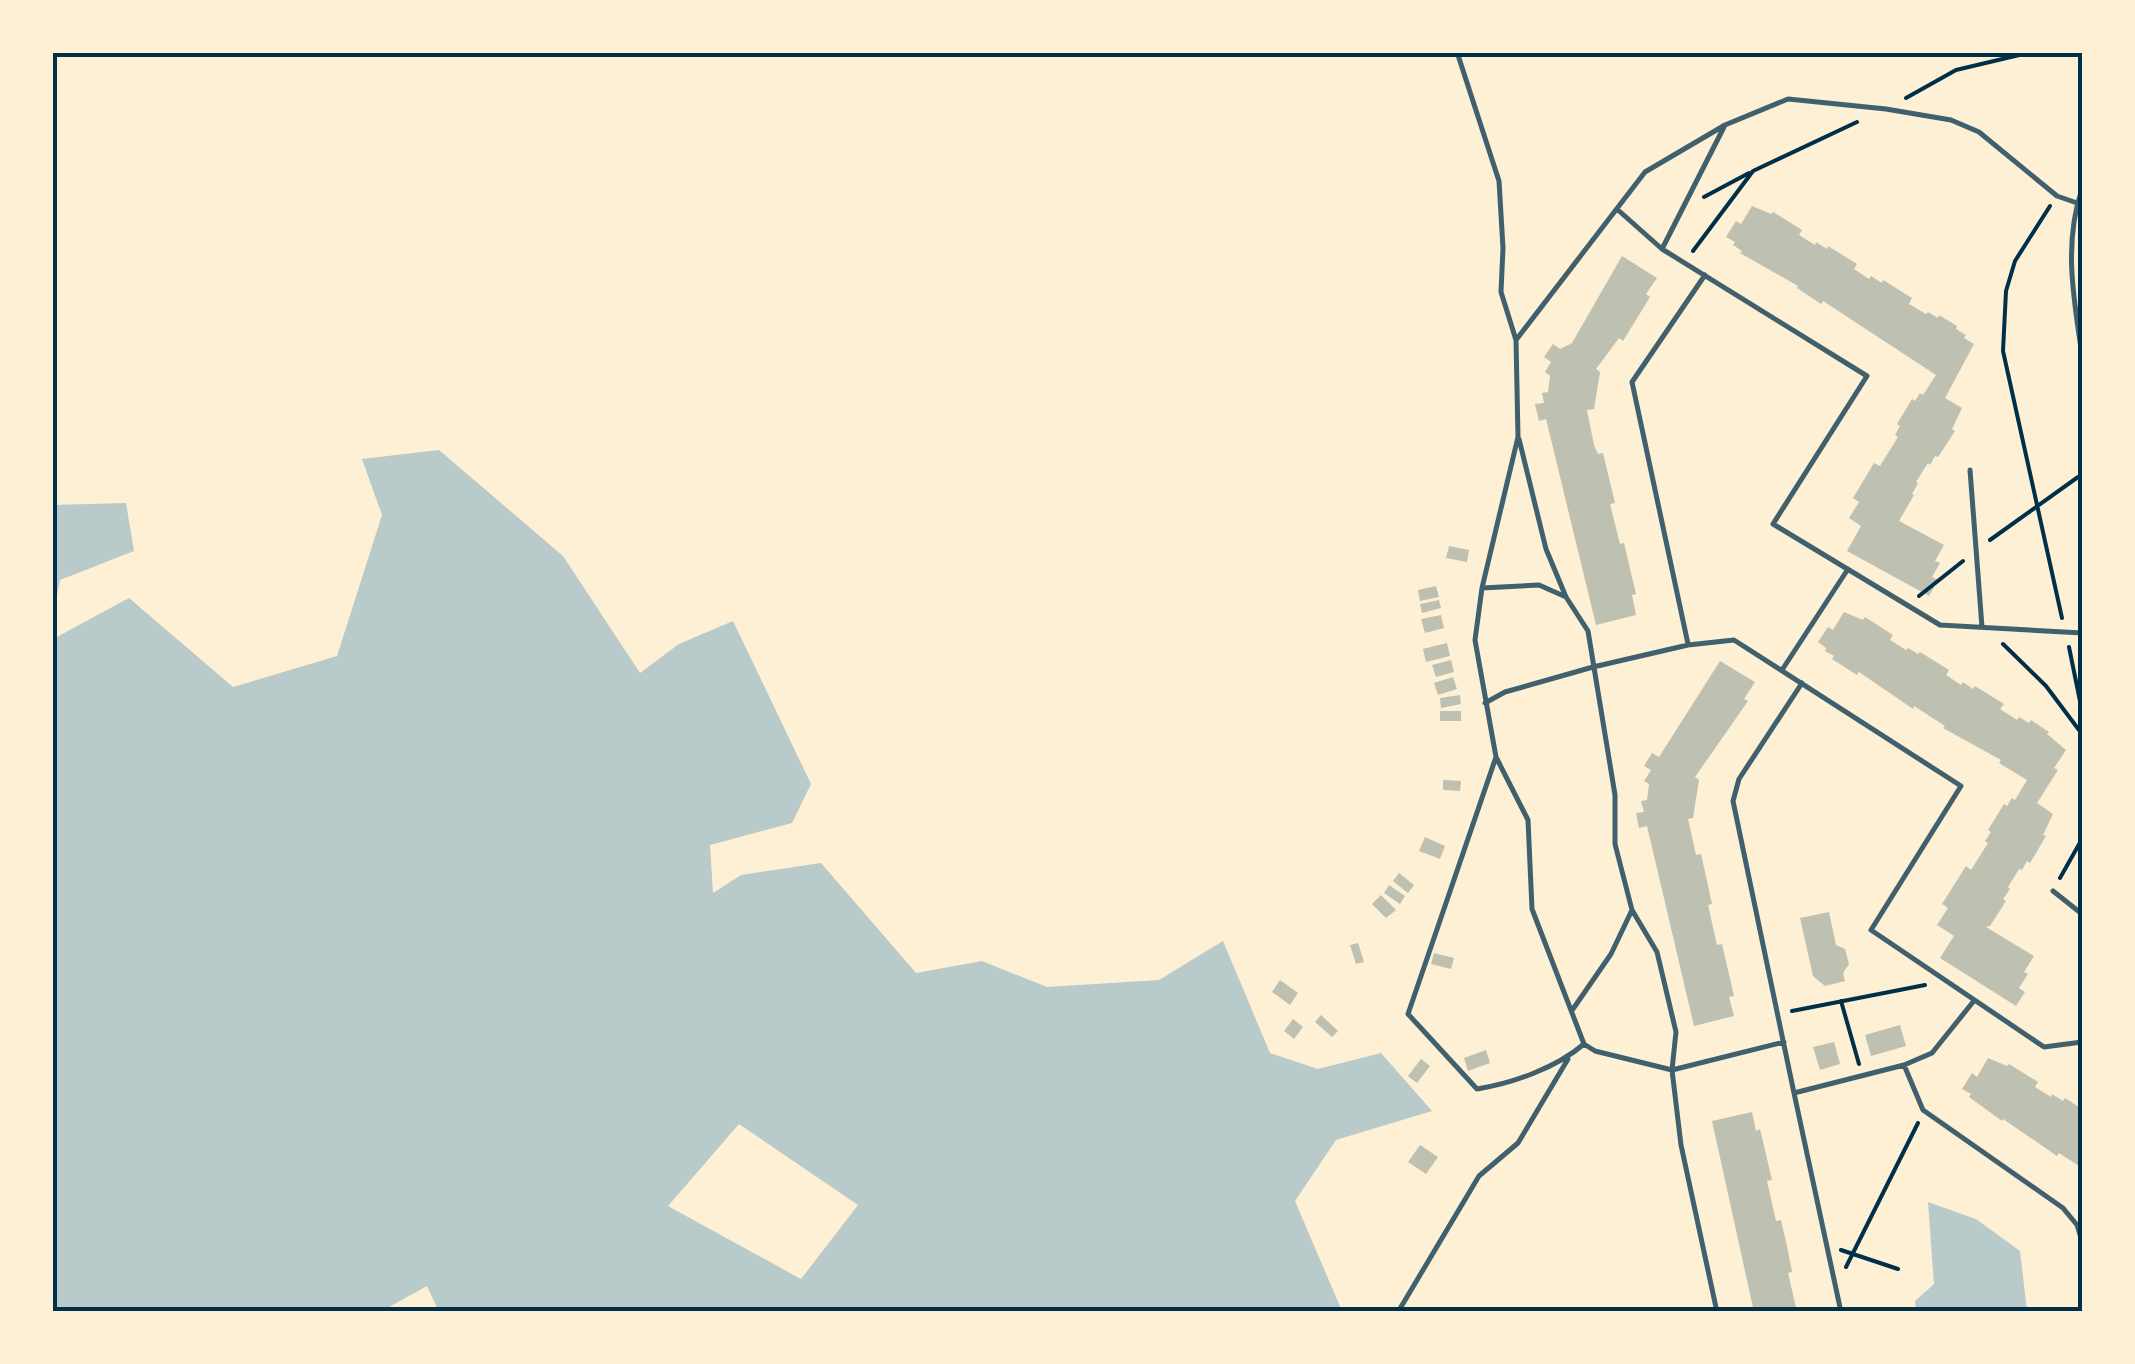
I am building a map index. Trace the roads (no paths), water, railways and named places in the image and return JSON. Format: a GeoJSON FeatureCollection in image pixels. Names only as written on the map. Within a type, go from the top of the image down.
{"type":"FeatureCollection","features":[{"type":"Feature","properties":{"kind":"lane"},"geometry":{"type":"LineString","coordinates":[[1457,52],[1499,181],[1501,292],[1516,340],[1518,436],[1546,548],[1566,598],[1588,631],[1615,795],[1615,844],[1632,910],[1656,952],[1676,1032],[1672,1070],[1681,1144],[1717,1312]]}},
{"type":"Feature","properties":{"kind":"lane"},"geometry":{"type":"LineString","coordinates":[[1516,340],[1645,172],[1725,126],[1788,99],[1951,120],[1979,132],[2057,196],[2077,204]]}},
{"type":"Feature","properties":{"kind":"lane"},"geometry":{"type":"LineString","coordinates":[[1662,249],[1725,126]]}},
{"type":"Feature","properties":{"kind":"lane"},"geometry":{"type":"LineString","coordinates":[[2082,189],[2070,273],[2082,355]]}},
{"type":"Feature","properties":{"kind":"lane"},"geometry":{"type":"LineString","coordinates":[[1618,210],[1662,249],[1867,376],[1773,524],[1940,624],[2082,634]]}},
{"type":"Feature","properties":{"kind":"lane"},"geometry":{"type":"LineString","coordinates":[[1688,646],[1632,382],[1705,275]]}},
{"type":"Feature","properties":{"kind":"lane"},"geometry":{"type":"LineString","coordinates":[[1518,436],[1482,588],[1475,640],[1496,757],[1528,820],[1532,908],[1584,1044],[1595,1051],[1672,1070],[1784,1042]]}},
{"type":"Feature","properties":{"kind":"lane"},"geometry":{"type":"LineString","coordinates":[[1970,470],[1982,627]]}},
{"type":"Feature","properties":{"kind":"lane"},"geometry":{"type":"LineString","coordinates":[[1782,670],[1848,569]]}},
{"type":"Feature","properties":{"kind":"lane"},"geometry":{"type":"LineString","coordinates":[[1482,588],[1539,585],[1566,598]]}},
{"type":"Feature","properties":{"kind":"lane"},"geometry":{"type":"LineString","coordinates":[[1486,703],[1506,692],[1592,668],[1688,646],[1734,640],[1961,786],[1871,930],[1972,1002],[2044,1047],[2082,1042]]}},
{"type":"Feature","properties":{"kind":"lane"},"geometry":{"type":"LineString","coordinates":[[1802,683],[1739,779],[1733,802],[1841,1312]]}},
{"type":"Feature","properties":{"kind":"lane"},"geometry":{"type":"LineString","coordinates":[[1496,757],[1408,1014],[1477,1088],[1502,1085],[1570,1056],[1584,1044]]}},
{"type":"Feature","properties":{"kind":"lane"},"geometry":{"type":"LineString","coordinates":[[2053,891],[2082,914]]}},
{"type":"Feature","properties":{"kind":"lane"},"geometry":{"type":"LineString","coordinates":[[1573,1010],[1611,954],[1632,910]]}},
{"type":"Feature","properties":{"kind":"lane"},"geometry":{"type":"LineString","coordinates":[[1794,1093],[1904,1065],[1932,1053],[1972,1002]]}},
{"type":"Feature","properties":{"kind":"lane"},"geometry":{"type":"LineString","coordinates":[[1398,1312],[1479,1176],[1518,1143],[1570,1056]]}},
{"type":"Feature","properties":{"kind":"lane"},"geometry":{"type":"LineString","coordinates":[[1904,1065],[1923,1110],[2063,1208],[2082,1241]]}}]}
